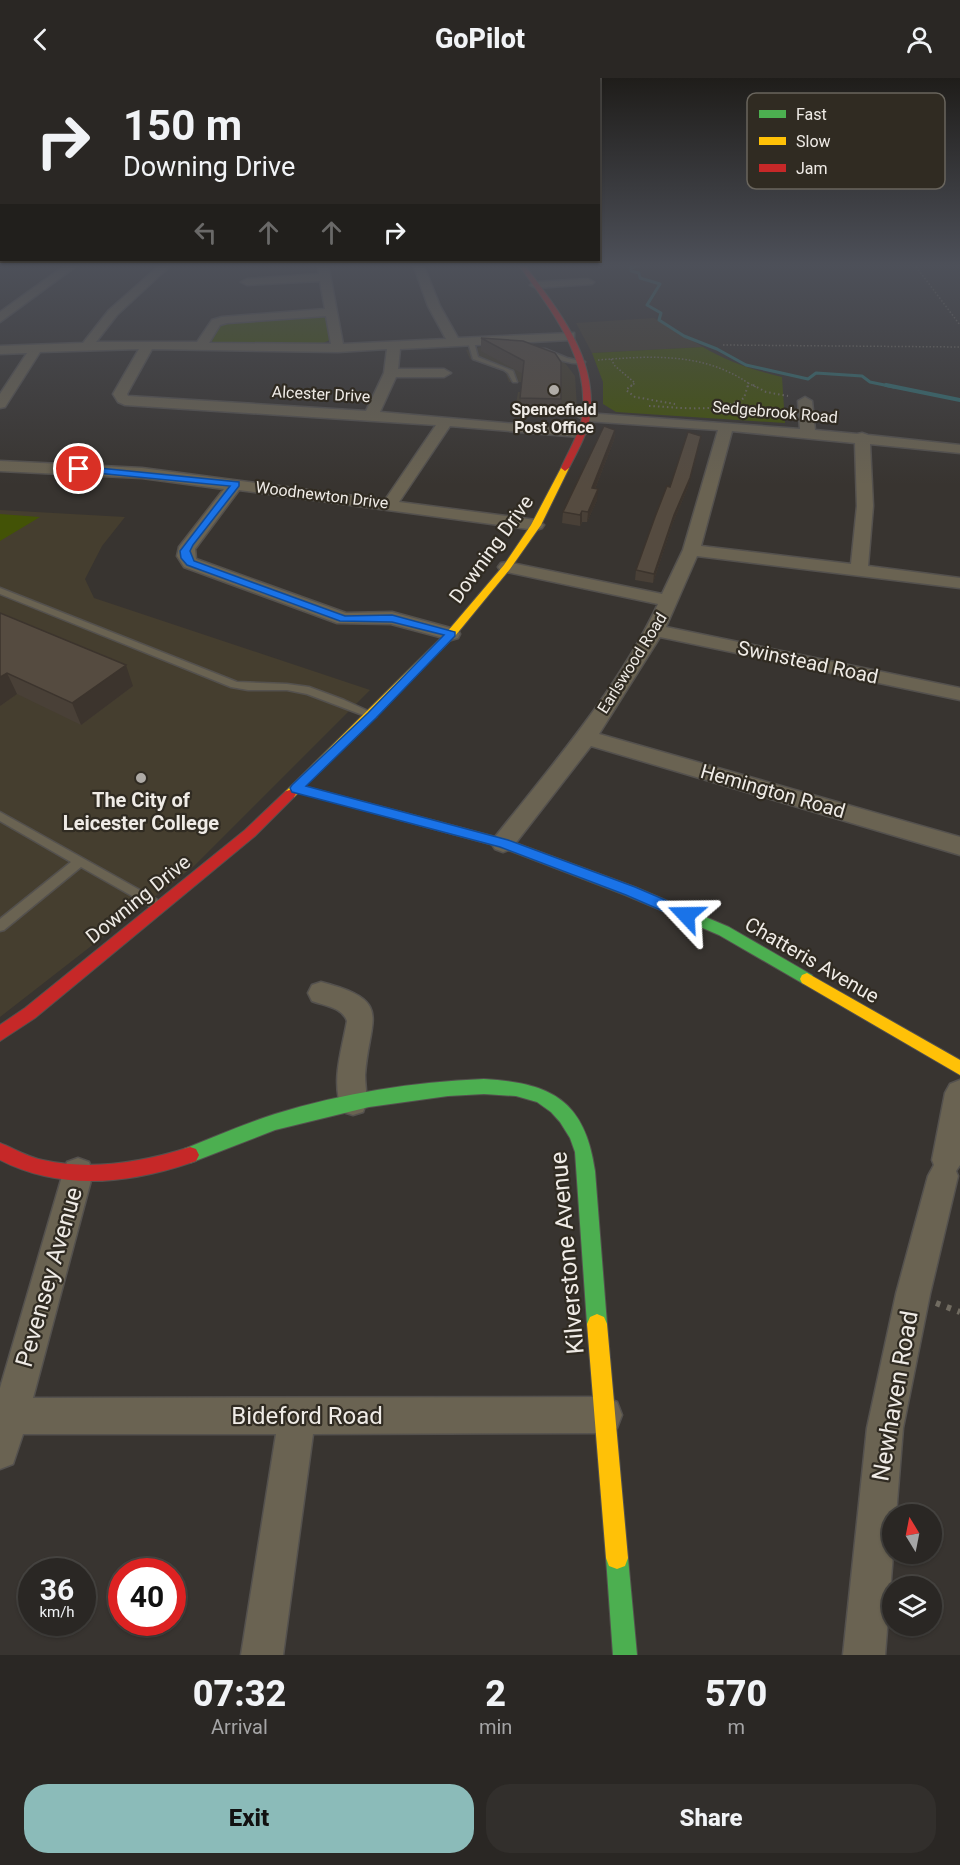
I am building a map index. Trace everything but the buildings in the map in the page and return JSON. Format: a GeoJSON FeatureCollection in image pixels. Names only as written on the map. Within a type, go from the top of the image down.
{"type":"FeatureCollection","features":[{"type":"Feature","properties":{"kind":"street"},"geometry":{"type":"LineString","coordinates":[[87,346],[93,338]]}},
{"type":"Feature","properties":{"kind":"street"},"geometry":{"type":"LineString","coordinates":[[201,346],[206,338]]}},
{"type":"Feature","properties":{"kind":"street"},"geometry":{"type":"LineString","coordinates":[[336,338],[338,348]]}},
{"type":"Feature","properties":{"kind":"street"},"geometry":{"type":"LineString","coordinates":[[453,338],[456,343]]}},
{"type":"Feature","properties":{"kind":"street"},"geometry":{"type":"LineString","coordinates":[[0,350],[148,345],[338,348],[543,338]]}},
{"type":"Feature","properties":{"kind":"street","name":"Downing Drive"},"geometry":{"type":"LineString","coordinates":[[0,1034],[250,833],[372,715],[451,634],[507,567],[536,525],[566,469],[586,417],[587,387],[582,362],[571,338]]}},
{"type":"Feature","properties":{"kind":"street","name":"Alcester Drive"},"geometry":{"type":"LineString","coordinates":[[148,345],[120,394],[123,399],[130,402],[371,415],[580,433]]}},
{"type":"Feature","properties":{"kind":"street"},"geometry":{"type":"LineString","coordinates":[[371,415],[385,391],[391,373],[394,346]]}},
{"type":"Feature","properties":{"kind":"street"},"geometry":{"type":"LineString","coordinates":[[0,404],[36,348]]}},
{"type":"Feature","properties":{"kind":"street"},"geometry":{"type":"LineString","coordinates":[[391,373],[444,373]]}},
{"type":"Feature","properties":{"kind":"street"},"geometry":{"type":"LineString","coordinates":[[805,401],[808,433]]}},
{"type":"Feature","properties":{"kind":"street","name":"Sedgebrook Road"},"geometry":{"type":"LineString","coordinates":[[586,417],[862,437],[960,449]]}},
{"type":"Feature","properties":{"kind":"street"},"geometry":{"type":"LineString","coordinates":[[390,504],[446,421]]}},
{"type":"Feature","properties":{"kind":"street","name":"Earlswood Road"},"geometry":{"type":"LineString","coordinates":[[503,843],[586,737],[655,630],[691,550],[726,426]]}},
{"type":"Feature","properties":{"kind":"street"},"geometry":{"type":"LineString","coordinates":[[859,571],[865,506],[862,437]]}},
{"type":"Feature","properties":{"kind":"street","name":"Woodnewton Drive"},"geometry":{"type":"LineString","coordinates":[[0,466],[142,473],[536,525]]}},
{"type":"Feature","properties":{"kind":"street"},"geometry":{"type":"LineString","coordinates":[[236,484],[189,544],[185,551],[190,563],[344,619],[392,618],[451,634]]}},
{"type":"Feature","properties":{"kind":"street"},"geometry":{"type":"LineString","coordinates":[[691,550],[960,583]]}},
{"type":"Feature","properties":{"kind":"street"},"geometry":{"type":"LineString","coordinates":[[507,567],[669,601]]}},
{"type":"Feature","properties":{"kind":"street","name":"Swinstead Road"},"geometry":{"type":"LineString","coordinates":[[655,630],[960,694]]}},
{"type":"Feature","properties":{"kind":"street","name":"Hemington Road"},"geometry":{"type":"LineString","coordinates":[[586,737],[960,846]]}},
{"type":"Feature","properties":{"kind":"street","name":"Chatteris Avenue"},"geometry":{"type":"LineString","coordinates":[[296,788],[503,843],[630,891],[724,931],[960,1068]]}},
{"type":"Feature","properties":{"kind":"street"},"geometry":{"type":"LineString","coordinates":[[321,993],[344,999],[356,1008],[360,1021],[351,1076],[353,1102]]}},
{"type":"Feature","properties":{"kind":"street","name":"Kilverstone Avenue"},"geometry":{"type":"LineString","coordinates":[[0,1151],[7,1156],[41,1167],[78,1173],[127,1170],[167,1163],[253,1129],[353,1102],[455,1090],[513,1087],[538,1094],[558,1106],[573,1124],[584,1150],[625,1655]]}},
{"type":"Feature","properties":{"kind":"street","name":"Newhaven Road"},"geometry":{"type":"LineString","coordinates":[[864,1655],[885,1428],[913,1294],[945,1168],[960,1093]]}},
{"type":"Feature","properties":{"kind":"street","name":"Pevensey Avenue"},"geometry":{"type":"LineString","coordinates":[[0,1451],[78,1173]]}},
{"type":"Feature","properties":{"kind":"street","name":"Bideford Road"},"geometry":{"type":"LineString","coordinates":[[10,1416],[604,1415]]}},
{"type":"Feature","properties":{"kind":"street"},"geometry":{"type":"LineString","coordinates":[[262,1655],[297,1416]]}},
{"type":"Feature","properties":{"kind":"lane"},"geometry":{"type":"LineString","coordinates":[[501,340],[527,346]]}},
{"type":"Feature","properties":{"kind":"lane"},"geometry":{"type":"LineString","coordinates":[[471,342],[475,358],[506,369],[511,372],[515,381]]}},
{"type":"Feature","properties":{"kind":"lane"},"geometry":{"type":"LineString","coordinates":[[535,348],[566,360],[582,362]]}},
{"type":"Feature","properties":{"kind":"lane"},"geometry":{"type":"LineString","coordinates":[[0,591],[235,685],[250,688],[287,687],[309,691],[372,715]]}},
{"type":"Feature","properties":{"kind":"lane"},"geometry":{"type":"LineString","coordinates":[[0,816],[160,907]]}},
{"type":"Feature","properties":{"kind":"lane"},"geometry":{"type":"LineString","coordinates":[[0,926],[80,861]]}},
{"type":"Feature","properties":{"kind":"path"},"geometry":{"type":"LineString","coordinates":[[723,345],[960,347]]}},
{"type":"Feature","properties":{"kind":"path"},"geometry":{"type":"LineString","coordinates":[[582,362],[611,359],[684,358],[731,372],[766,392],[788,396]]}},
{"type":"Feature","properties":{"kind":"path"},"geometry":{"type":"LineString","coordinates":[[611,359],[615,366],[635,383],[626,390],[635,397],[691,406]]}},
{"type":"Feature","properties":{"kind":"path"},"geometry":{"type":"LineString","coordinates":[[647,406],[716,406],[742,400],[746,395],[748,383]]}},
{"type":"Feature","properties":{"kind":"shaded area"},"geometry":{"type":"Polygon","coordinates":[[[584,338],[687,338],[703,347],[592,353],[584,338]]]}},
{"type":"Feature","properties":{"kind":"shaded area"},"geometry":{"type":"Polygon","coordinates":[[[485,346],[557,358],[565,363],[575,376],[577,407],[575,414],[515,410],[518,392],[523,392],[524,382],[509,382],[505,372],[470,359],[466,350],[485,346]]]}},
{"type":"Feature","properties":{"kind":"shaded area","name":"The City of Leicester College"},"geometry":{"type":"Polygon","coordinates":[[[0,510],[125,517],[102,546],[85,579],[94,598],[370,690],[194,866],[0,1017],[0,510]]]}},
{"type":"Feature","properties":{"kind":"green space"},"geometry":{"type":"Polygon","coordinates":[[[211,338],[330,338],[330,340],[321,344],[216,344],[210,340],[211,338]]]}},
{"type":"Feature","properties":{"kind":"green space"},"geometry":{"type":"Polygon","coordinates":[[[703,347],[741,365],[782,377],[785,423],[616,412],[603,404],[603,382],[592,353],[703,347]]]}},
{"type":"Feature","properties":{"kind":"green space"},"geometry":{"type":"Polygon","coordinates":[[[0,514],[40,517],[0,541],[0,514]]]}},
{"type":"Feature","properties":{"kind":"waterway"},"geometry":{"type":"LineString","coordinates":[[688,338],[717,349],[746,365],[808,379],[816,373],[862,376],[870,382],[894,387]]}},
{"type":"Feature","properties":{"kind":"waterway"},"geometry":{"type":"LineString","coordinates":[[886,385],[960,400]]}},
{"type":"Feature","properties":{"kind":"traffic: fast"},"geometry":{"type":"LineString","coordinates":[[296,788],[503,843],[630,891],[724,931],[807,979]]}},
{"type":"Feature","properties":{"kind":"traffic: fast"},"geometry":{"type":"LineString","coordinates":[[190,1155],[300,1114],[369,1099],[448,1088],[484,1087],[516,1089],[540,1095],[557,1106],[581,1143],[587,1181],[597,1324]]}},
{"type":"Feature","properties":{"kind":"traffic: fast"},"geometry":{"type":"LineString","coordinates":[[617,1558],[625,1655]]}},
{"type":"Feature","properties":{"kind":"traffic: slow"},"geometry":{"type":"LineString","coordinates":[[290,794],[451,634],[507,567],[536,525],[565,468]]}},
{"type":"Feature","properties":{"kind":"traffic: slow"},"geometry":{"type":"LineString","coordinates":[[807,979],[960,1068]]}},
{"type":"Feature","properties":{"kind":"traffic: slow"},"geometry":{"type":"LineString","coordinates":[[597,1324],[617,1558]]}},
{"type":"Feature","properties":{"kind":"traffic: jam"},"geometry":{"type":"LineString","coordinates":[[565,468],[585,423],[588,395],[585,374],[570,338]]}},
{"type":"Feature","properties":{"kind":"traffic: jam"},"geometry":{"type":"LineString","coordinates":[[0,1034],[30,1013],[250,833],[290,794]]}},
{"type":"Feature","properties":{"kind":"traffic: jam"},"geometry":{"type":"LineString","coordinates":[[0,1151],[20,1161],[43,1168],[94,1173],[145,1167],[190,1155]]}},
{"type":"Feature","properties":{"kind":"place","name":"Spencefield Post Office"},"geometry":{"type":"Point","coordinates":[554,390]}},
{"type":"Feature","properties":{"kind":"place","name":"The City of Leicester College"},"geometry":{"type":"Point","coordinates":[141,778]}},
{"type":"Feature","properties":{"kind":"route"},"geometry":{"type":"LineString","coordinates":[[79,469],[142,473],[236,484],[189,544],[185,551],[190,563],[344,619],[392,618],[451,634],[296,788],[503,843],[630,891],[686,915]]}}]}
